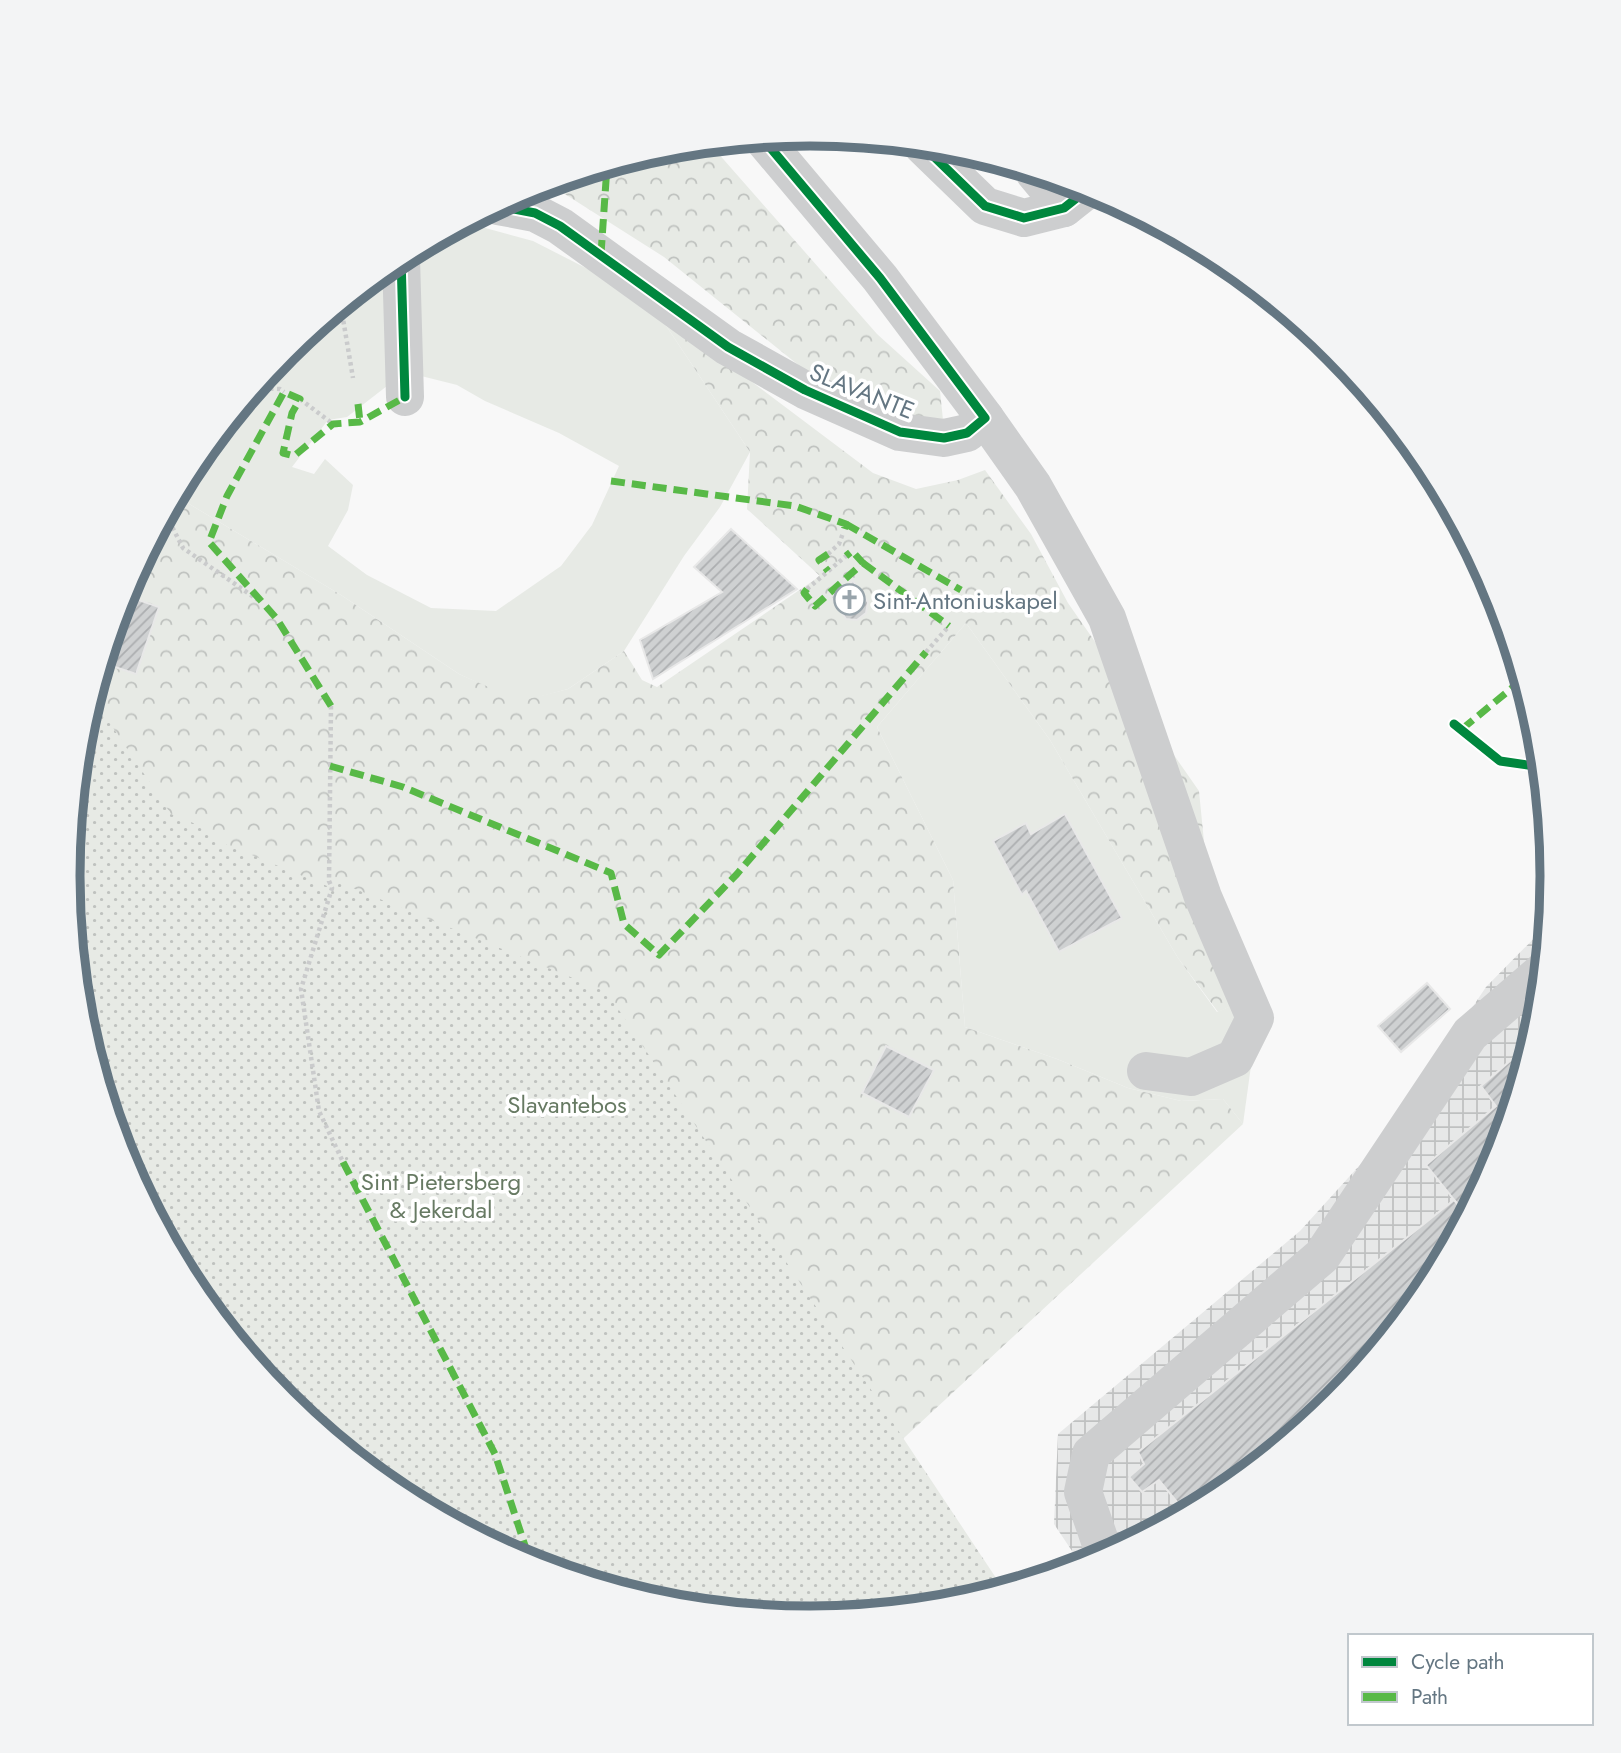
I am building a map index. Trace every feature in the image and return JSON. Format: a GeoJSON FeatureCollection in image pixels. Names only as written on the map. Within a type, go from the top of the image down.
{"type":"FeatureCollection","features":[{"type":"Feature","properties":{"kind":"street"},"geometry":{"type":"LineString","coordinates":[[770,148],[880,278],[985,418],[1033,486],[1107,618],[1203,897],[1255,1018],[1235,1058],[1191,1077],[1146,1071]]}},
{"type":"Feature","properties":{"kind":"street"},"geometry":{"type":"LineString","coordinates":[[935,158],[985,206],[1024,218],[1076,199]]}},
{"type":"Feature","properties":{"kind":"street","name":"SLAVANTE"},"geometry":{"type":"LineString","coordinates":[[515,209],[535,213],[560,226],[728,347],[805,390],[900,432],[944,438],[967,433],[985,418]]}},
{"type":"Feature","properties":{"kind":"street"},"geometry":{"type":"LineString","coordinates":[[401,272],[405,397]]}},
{"type":"Feature","properties":{"kind":"street"},"geometry":{"type":"LineString","coordinates":[[1102,1545],[1083,1492],[1091,1454],[1322,1256],[1470,1034],[1533,981]]}},
{"type":"Feature","properties":{"kind":"path"},"geometry":{"type":"LineString","coordinates":[[343,317],[354,380]]}},
{"type":"Feature","properties":{"kind":"path"},"geometry":{"type":"LineString","coordinates":[[269,387],[284,392]]}},
{"type":"Feature","properties":{"kind":"path"},"geometry":{"type":"LineString","coordinates":[[300,399],[333,424]]}},
{"type":"Feature","properties":{"kind":"path"},"geometry":{"type":"LineString","coordinates":[[171,525],[183,548],[258,600]]}},
{"type":"Feature","properties":{"kind":"path"},"geometry":{"type":"LineString","coordinates":[[828,554],[839,544],[843,533]]}},
{"type":"Feature","properties":{"kind":"path"},"geometry":{"type":"LineString","coordinates":[[807,590],[846,556]]}},
{"type":"Feature","properties":{"kind":"path"},"geometry":{"type":"LineString","coordinates":[[926,652],[949,626]]}},
{"type":"Feature","properties":{"kind":"path"},"geometry":{"type":"LineString","coordinates":[[331,706],[329,881],[332,888],[301,989],[319,1111],[343,1162]]}},
{"type":"Feature","properties":{"kind":"shaded area"},"geometry":{"type":"Polygon","coordinates":[[[1538,934],[1534,972],[1516,1065],[1485,1156],[1443,1242],[1390,1321],[1327,1393],[1255,1456],[1175,1509],[1076,1556],[1054,1524],[1058,1434],[1300,1231],[1387,1135],[1486,987],[1538,934]]]}},
{"type":"Feature","properties":{"kind":"green space"},"geometry":{"type":"Polygon","coordinates":[[[718,153],[877,334],[940,391],[943,420],[863,417],[664,257],[560,191],[622,171],[718,153]]]}},
{"type":"Feature","properties":{"kind":"green space"},"geometry":{"type":"Polygon","coordinates":[[[480,226],[533,241],[629,290],[655,309],[750,452],[720,507],[684,556],[624,651],[568,689],[520,702],[459,674],[341,595],[184,501],[231,432],[294,360],[366,297],[446,244],[480,226]],[[405,372],[347,417],[328,420],[292,467],[314,474],[325,459],[353,485],[348,510],[328,546],[367,575],[431,608],[496,611],[561,566],[592,525],[619,466],[559,433],[485,401],[457,385],[405,372]]]}},
{"type":"Feature","properties":{"kind":"green space","name":"Slavantebos"},"geometry":{"type":"Polygon","coordinates":[[[655,309],[873,473],[916,489],[958,480],[985,470],[1031,534],[1068,603],[1199,791],[1206,862],[1261,993],[1218,1012],[1178,958],[1050,740],[966,623],[877,727],[953,880],[965,1027],[1057,1059],[1128,1088],[1181,1101],[1223,1099],[1243,1124],[824,1512],[812,1606],[763,1605],[668,1592],[622,1582],[531,1551],[445,1509],[405,1483],[366,1456],[294,1393],[231,1321],[204,1282],[178,1241],[136,1156],[105,1065],[87,972],[82,924],[82,829],[87,781],[105,688],[136,597],[184,501],[341,595],[459,674],[520,701],[568,689],[624,651],[642,680],[657,687],[820,576],[747,509],[750,452],[655,309]]]}},
{"type":"Feature","properties":{"kind":"green space"},"geometry":{"type":"Polygon","coordinates":[[[966,623],[1050,740],[1178,958],[1217,1012],[1261,993],[1243,1124],[1223,1099],[1181,1101],[1128,1088],[1057,1059],[965,1027],[953,880],[877,727],[966,623]]]}},
{"type":"Feature","properties":{"kind":"green space","name":"Sint Pietersberg & Jekerdal"},"geometry":{"type":"Polygon","coordinates":[[[100,709],[171,814],[203,827],[210,838],[327,886],[338,882],[607,992],[999,1582],[906,1600],[810,1606],[715,1600],[622,1582],[531,1551],[445,1509],[366,1456],[294,1393],[231,1321],[178,1241],[136,1156],[105,1065],[87,972],[80,876],[87,781],[100,709]]]}},
{"type":"Feature","properties":{"kind":"building"},"geometry":{"type":"Polygon","coordinates":[[[731,529],[797,589],[653,679],[640,640],[722,592],[694,567],[731,529]]]}},
{"type":"Feature","properties":{"kind":"building","name":"Sint-Antoniuskapel"},"geometry":{"type":"Polygon","coordinates":[[[853,581],[868,602],[866,613],[857,620],[846,619],[831,597],[853,581]]]}},
{"type":"Feature","properties":{"kind":"building"},"geometry":{"type":"Polygon","coordinates":[[[135,599],[159,607],[136,674],[112,666],[135,599]]]}},
{"type":"Feature","properties":{"kind":"building"},"geometry":{"type":"Polygon","coordinates":[[[1065,814],[1122,918],[1059,952],[1026,891],[1022,895],[993,841],[1026,823],[1031,834],[1065,814]]]}},
{"type":"Feature","properties":{"kind":"building"},"geometry":{"type":"Polygon","coordinates":[[[1427,983],[1450,1009],[1401,1052],[1378,1026],[1427,983]]]}},
{"type":"Feature","properties":{"kind":"building"},"geometry":{"type":"Polygon","coordinates":[[[886,1046],[934,1070],[909,1117],[862,1093],[886,1046]]]}},
{"type":"Feature","properties":{"kind":"building"},"geometry":{"type":"Polygon","coordinates":[[[1518,1054],[1502,1111],[1485,1156],[1460,1208],[1426,1165],[1496,1106],[1481,1086],[1518,1054]]]}},
{"type":"Feature","properties":{"kind":"building"},"geometry":{"type":"Polygon","coordinates":[[[1454,1200],[1460,1208],[1443,1242],[1390,1321],[1327,1393],[1255,1456],[1180,1506],[1159,1480],[1142,1492],[1129,1477],[1144,1464],[1138,1452],[1454,1200]]]}},
{"type":"Feature","properties":{"kind":"marked path"},"geometry":{"type":"LineString","coordinates":[[601,254],[606,176]]}},
{"type":"Feature","properties":{"kind":"marked path"},"geometry":{"type":"LineString","coordinates":[[331,706],[277,619],[209,542],[227,496],[284,392],[300,399],[292,413],[283,453],[294,456],[333,424],[360,422],[405,397]]}},
{"type":"Feature","properties":{"kind":"marked path"},"geometry":{"type":"LineString","coordinates":[[358,404],[360,422]]}},
{"type":"Feature","properties":{"kind":"marked path"},"geometry":{"type":"LineString","coordinates":[[611,481],[795,506],[846,524],[843,533]]}},
{"type":"Feature","properties":{"kind":"marked path"},"geometry":{"type":"LineString","coordinates":[[846,524],[961,590]]}},
{"type":"Feature","properties":{"kind":"marked path"},"geometry":{"type":"LineString","coordinates":[[807,589],[804,593],[815,606],[863,563],[852,551],[846,556]]}},
{"type":"Feature","properties":{"kind":"marked path"},"geometry":{"type":"LineString","coordinates":[[828,554],[819,560],[828,571]]}},
{"type":"Feature","properties":{"kind":"marked path"},"geometry":{"type":"LineString","coordinates":[[863,563],[949,626]]}},
{"type":"Feature","properties":{"kind":"marked path"},"geometry":{"type":"LineString","coordinates":[[330,766],[403,787],[611,873],[624,924],[659,955],[737,874],[926,652]]}},
{"type":"Feature","properties":{"kind":"marked path"},"geometry":{"type":"LineString","coordinates":[[1462,729],[1515,685]]}},
{"type":"Feature","properties":{"kind":"marked path"},"geometry":{"type":"LineString","coordinates":[[343,1162],[495,1454],[526,1549]]}},
{"type":"Feature","properties":{"kind":"cycle path"},"geometry":{"type":"LineString","coordinates":[[515,209],[535,213],[560,226],[728,347],[805,390],[900,432],[944,438],[967,433],[985,418],[880,278],[770,148]]}},
{"type":"Feature","properties":{"kind":"cycle path"},"geometry":{"type":"LineString","coordinates":[[935,158],[985,206],[1024,218],[1064,208],[1078,197]]}},
{"type":"Feature","properties":{"kind":"cycle path"},"geometry":{"type":"LineString","coordinates":[[401,272],[405,397]]}},
{"type":"Feature","properties":{"kind":"cycle path"},"geometry":{"type":"LineString","coordinates":[[1454,724],[1500,761],[1531,765]]}},
{"type":"Feature","properties":{"kind":"place","name":"Sint-Antoniuskapel"},"geometry":{"type":"Point","coordinates":[850,600]}}]}
